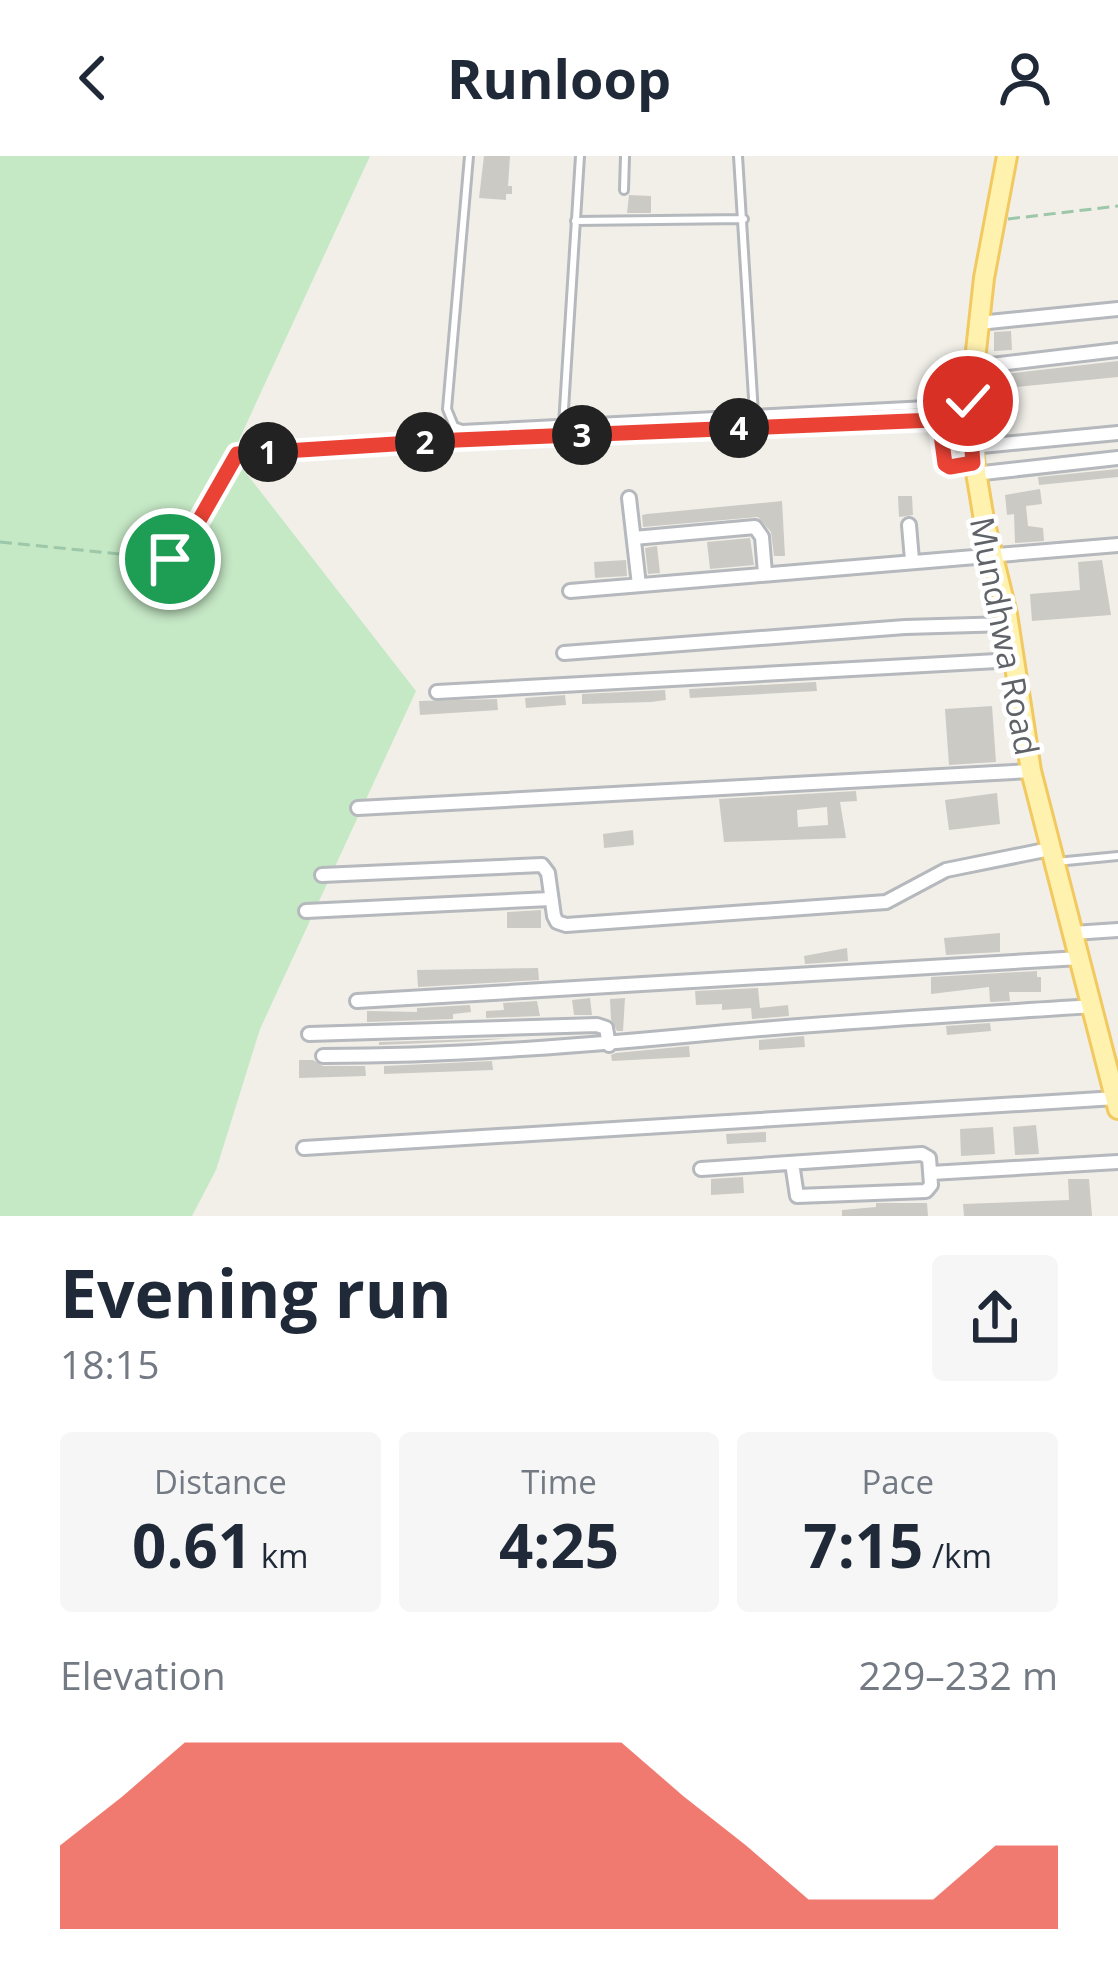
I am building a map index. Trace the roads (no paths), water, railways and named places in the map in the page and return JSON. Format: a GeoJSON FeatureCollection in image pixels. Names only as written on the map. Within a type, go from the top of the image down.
{"type":"FeatureCollection","features":[{"type":"Feature","properties":{"kind":"main road","name":"Mundhwa Road"},"geometry":{"type":"LineString","coordinates":[[1007,156],[968,401],[973,461],[1009,625],[1030,771],[1093,1006],[1112,1053],[1117,1104]]}},
{"type":"Feature","properties":{"kind":"street"},"geometry":{"type":"LineString","coordinates":[[980,323],[1118,309]]}},
{"type":"Feature","properties":{"kind":"street"},"geometry":{"type":"LineString","coordinates":[[974,367],[1118,350]]}},
{"type":"Feature","properties":{"kind":"street"},"geometry":{"type":"LineString","coordinates":[[973,461],[1118,433]]}},
{"type":"Feature","properties":{"kind":"street"},"geometry":{"type":"LineString","coordinates":[[973,461],[1118,458]]}},
{"type":"Feature","properties":{"kind":"street"},"geometry":{"type":"LineString","coordinates":[[629,498],[639,585]]}},
{"type":"Feature","properties":{"kind":"street"},"geometry":{"type":"LineString","coordinates":[[909,525],[912,560]]}},
{"type":"Feature","properties":{"kind":"street"},"geometry":{"type":"LineString","coordinates":[[634,538],[755,527],[762,537],[765,573]]}},
{"type":"Feature","properties":{"kind":"street"},"geometry":{"type":"LineString","coordinates":[[570,591],[1118,544]]}},
{"type":"Feature","properties":{"kind":"street"},"geometry":{"type":"LineString","coordinates":[[564,653],[905,627],[1009,625]]}},
{"type":"Feature","properties":{"kind":"street"},"geometry":{"type":"LineString","coordinates":[[437,692],[1015,660]]}},
{"type":"Feature","properties":{"kind":"street"},"geometry":{"type":"LineString","coordinates":[[358,808],[1030,771]]}},
{"type":"Feature","properties":{"kind":"street"},"geometry":{"type":"LineString","coordinates":[[322,875],[542,865],[557,922],[566,925],[877,903],[946,871],[1052,856]]}},
{"type":"Feature","properties":{"kind":"street"},"geometry":{"type":"LineString","coordinates":[[307,911],[550,899]]}},
{"type":"Feature","properties":{"kind":"street"},"geometry":{"type":"LineString","coordinates":[[1073,933],[1118,930]]}},
{"type":"Feature","properties":{"kind":"street"},"geometry":{"type":"LineString","coordinates":[[357,1001],[1080,958]]}},
{"type":"Feature","properties":{"kind":"street"},"geometry":{"type":"LineString","coordinates":[[323,1056],[609,1045],[1093,1006]]}},
{"type":"Feature","properties":{"kind":"street"},"geometry":{"type":"LineString","coordinates":[[309,1034],[587,1024],[607,1028],[609,1045]]}},
{"type":"Feature","properties":{"kind":"street"},"geometry":{"type":"LineString","coordinates":[[304,1148],[1117,1104]]}},
{"type":"Feature","properties":{"kind":"street"},"geometry":{"type":"LineString","coordinates":[[701,1169],[922,1154],[929,1158],[931,1173],[926,1191],[800,1196],[794,1194],[792,1163]]}},
{"type":"Feature","properties":{"kind":"street"},"geometry":{"type":"LineString","coordinates":[[931,1173],[1118,1162]]}},
{"type":"Feature","properties":{"kind":"lane"},"geometry":{"type":"LineString","coordinates":[[469,156],[447,409],[449,421],[462,429],[927,405]]}},
{"type":"Feature","properties":{"kind":"lane"},"geometry":{"type":"LineString","coordinates":[[563,425],[580,156]]}},
{"type":"Feature","properties":{"kind":"lane"},"geometry":{"type":"LineString","coordinates":[[624,190],[625,156]]}},
{"type":"Feature","properties":{"kind":"lane"},"geometry":{"type":"LineString","coordinates":[[738,156],[754,414]]}},
{"type":"Feature","properties":{"kind":"lane"},"geometry":{"type":"LineString","coordinates":[[575,221],[744,219]]}},
{"type":"Feature","properties":{"kind":"lane"},"geometry":{"type":"LineString","coordinates":[[1052,856],[1118,856]]}}]}
